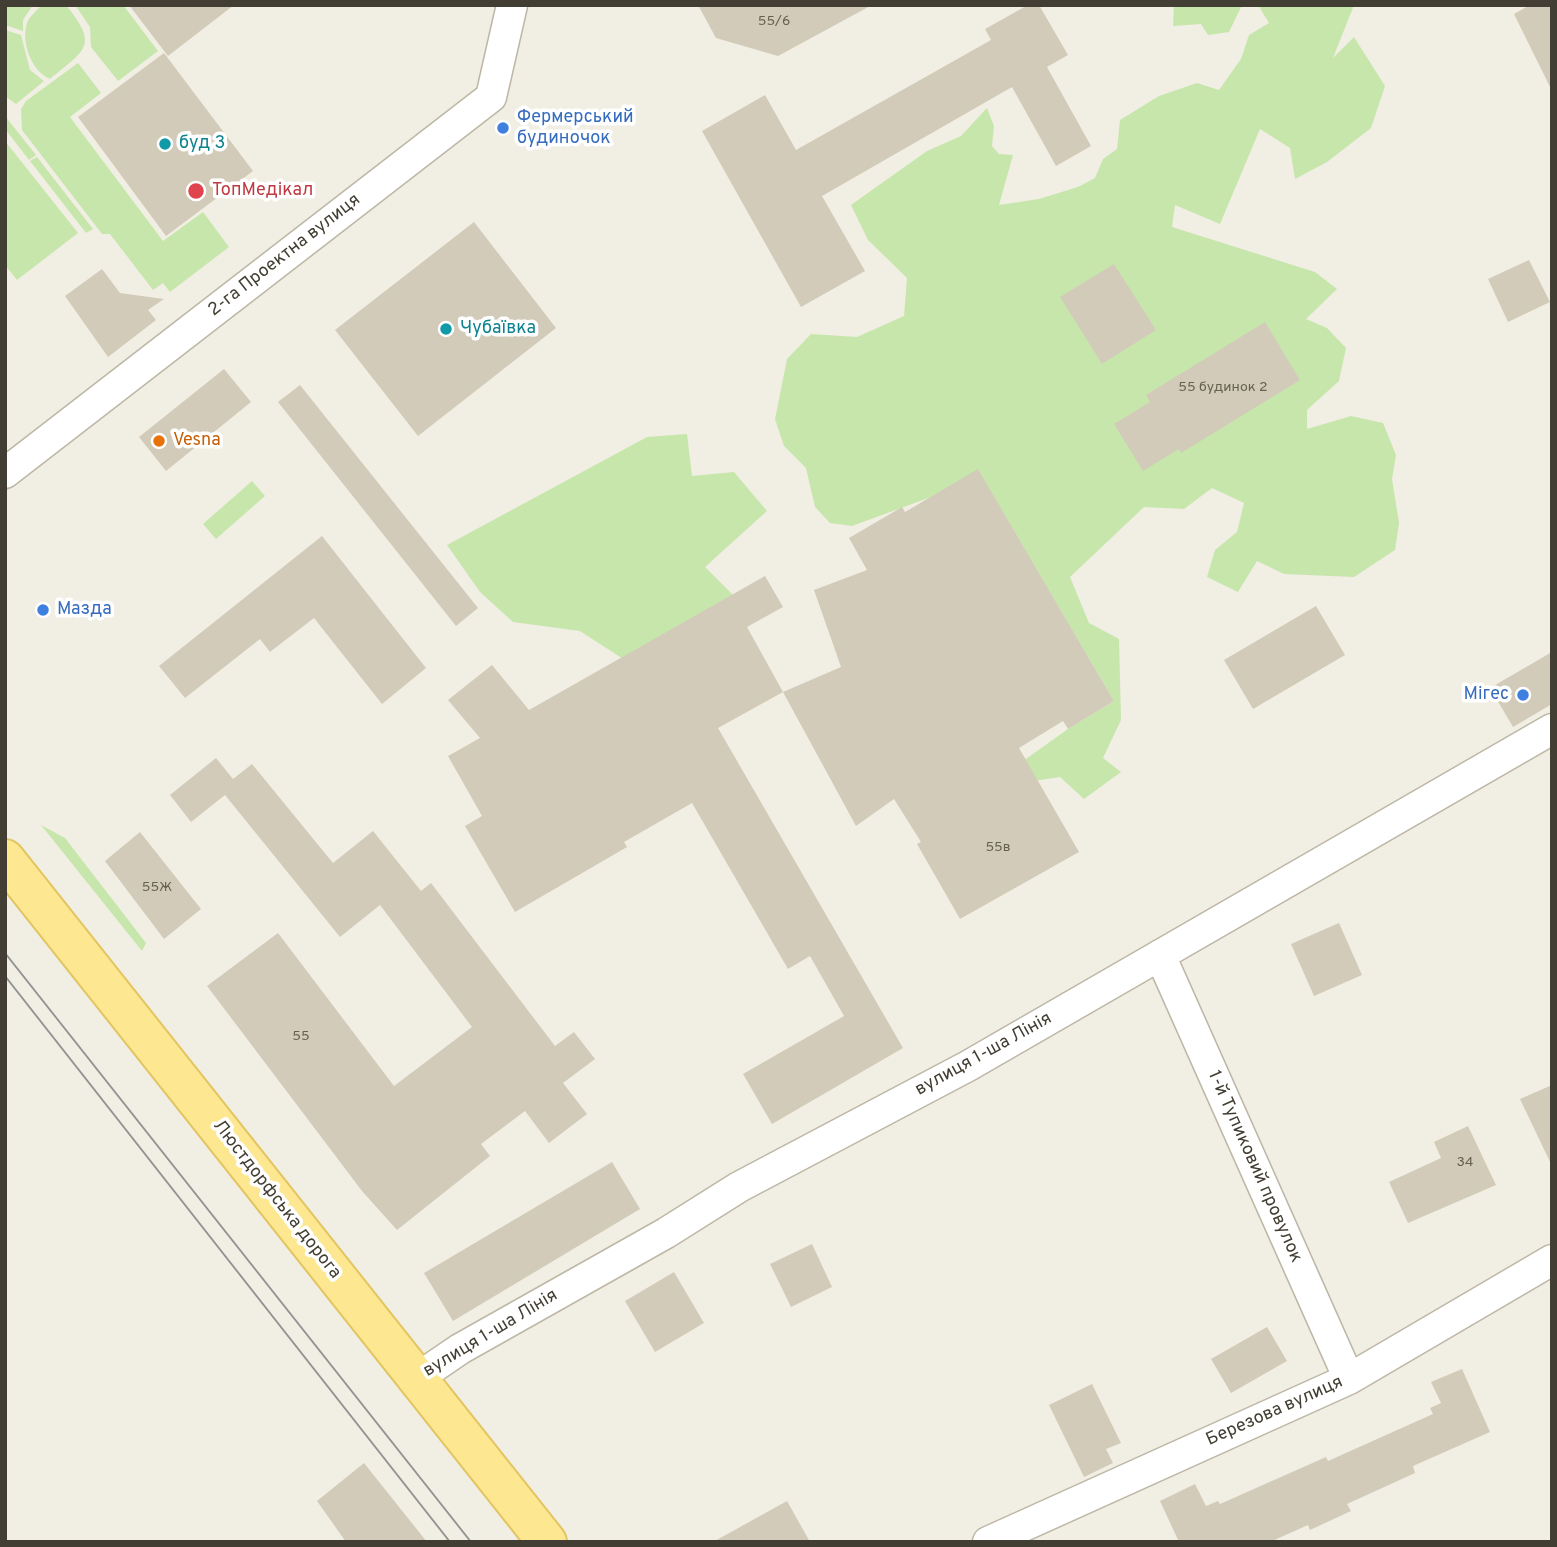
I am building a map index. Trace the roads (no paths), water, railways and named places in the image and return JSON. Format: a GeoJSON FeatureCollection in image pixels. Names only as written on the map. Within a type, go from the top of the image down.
{"type":"FeatureCollection","features":[{"type":"Feature","properties":{"kind":"main road","name":"Люстдорфська дорога"},"geometry":{"type":"LineString","coordinates":[[5,859],[547,1542]]}},
{"type":"Feature","properties":{"kind":"street","name":"2-га Проектна вулиця"},"geometry":{"type":"LineString","coordinates":[[5,473],[491,97],[512,5]]}},
{"type":"Feature","properties":{"kind":"street","name":"вулиця 1-ша Лінія"},"geometry":{"type":"LineString","coordinates":[[416,1379],[460,1349],[666,1233],[739,1187],[968,1066],[1552,729]]}},
{"type":"Feature","properties":{"kind":"street","name":"1-й Тупиковий провулок"},"geometry":{"type":"LineString","coordinates":[[1160,956],[1349,1380]]}},
{"type":"Feature","properties":{"kind":"street","name":"Березова вулиця"},"geometry":{"type":"LineString","coordinates":[[988,1542],[1349,1380],[1552,1261]]}},
{"type":"Feature","properties":{"kind":"tram line"},"geometry":{"type":"LineString","coordinates":[[5,953],[471,1542]]}},
{"type":"Feature","properties":{"kind":"tram line"},"geometry":{"type":"LineString","coordinates":[[5,976],[450,1542]]}},
{"type":"Feature","properties":{"kind":"place","name":"Фермерський будиночок"},"geometry":{"type":"Point","coordinates":[503,128]}},
{"type":"Feature","properties":{"kind":"place","name":"буд 3"},"geometry":{"type":"Point","coordinates":[165,144]}},
{"type":"Feature","properties":{"kind":"place","name":"ТопМедікал"},"geometry":{"type":"Point","coordinates":[196,191]}},
{"type":"Feature","properties":{"kind":"place","name":"Чубаївка"},"geometry":{"type":"Point","coordinates":[446,329]}},
{"type":"Feature","properties":{"kind":"place","name":"Vesna"},"geometry":{"type":"Point","coordinates":[159,441]}},
{"type":"Feature","properties":{"kind":"place","name":"Мазда"},"geometry":{"type":"Point","coordinates":[43,610]}},
{"type":"Feature","properties":{"kind":"place","name":"Мігес"},"geometry":{"type":"Point","coordinates":[1523,695]}}]}
